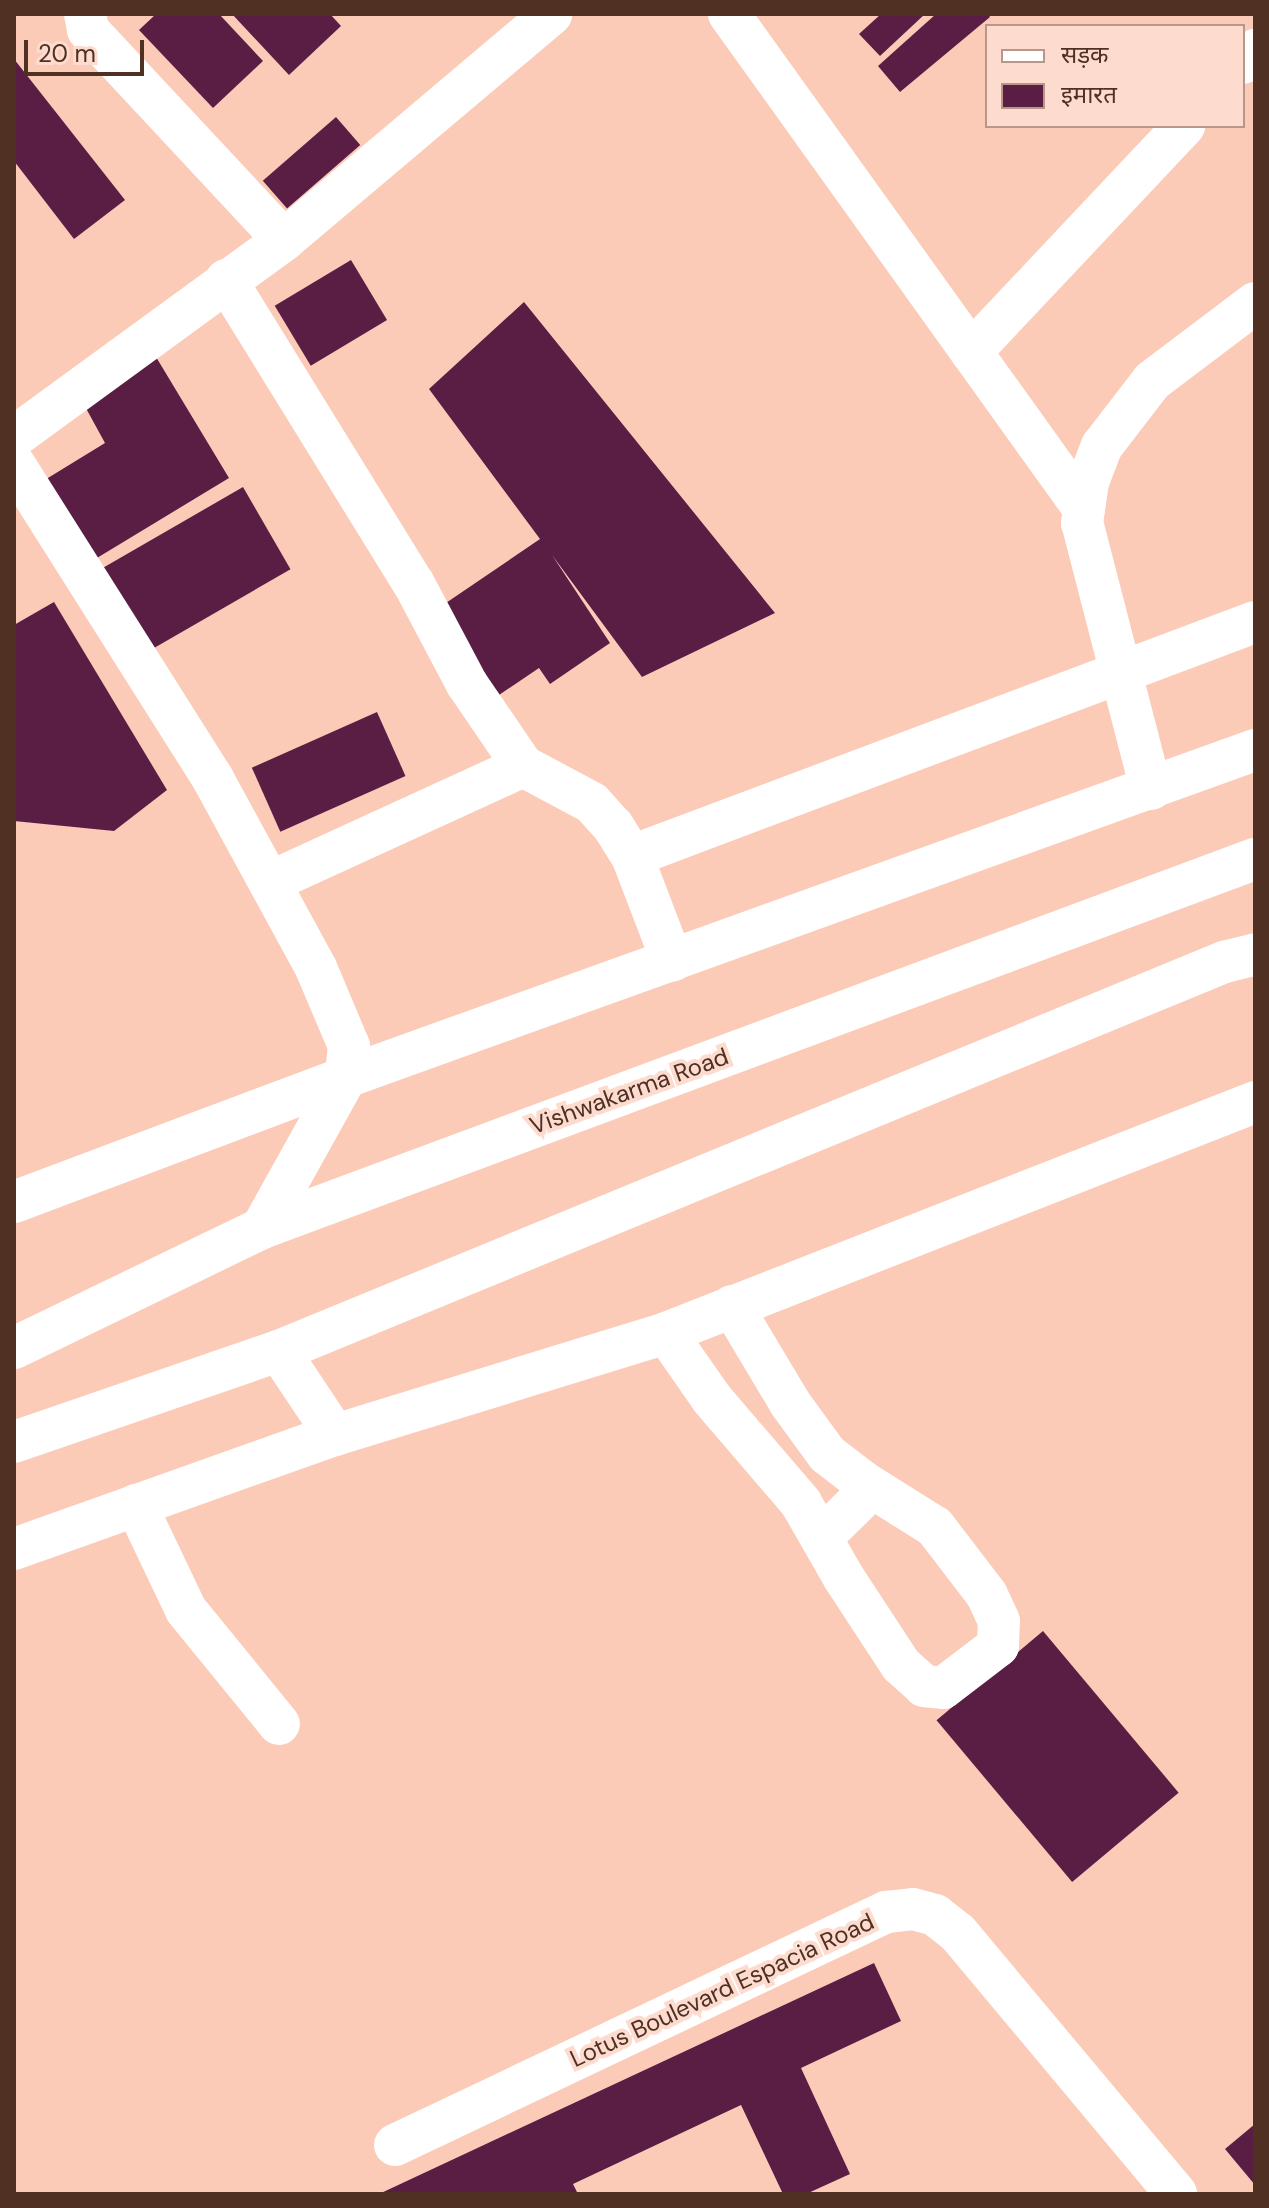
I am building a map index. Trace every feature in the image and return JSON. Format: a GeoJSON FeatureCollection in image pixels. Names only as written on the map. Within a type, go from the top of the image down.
{"type":"FeatureCollection","features":[{"type":"Feature","properties":{"kind":"street"},"geometry":{"type":"LineString","coordinates":[[85,14],[88,30],[284,240]]}},
{"type":"Feature","properties":{"kind":"street"},"geometry":{"type":"LineString","coordinates":[[14,437],[284,240],[551,14]]}},
{"type":"Feature","properties":{"kind":"street"},"geometry":{"type":"LineString","coordinates":[[729,14],[1084,509]]}},
{"type":"Feature","properties":{"kind":"street"},"geometry":{"type":"LineString","coordinates":[[971,352],[1182,128]]}},
{"type":"Feature","properties":{"kind":"street"},"geometry":{"type":"LineString","coordinates":[[226,280],[414,584],[467,684],[523,766],[592,803],[613,826],[632,856],[661,936]]}},
{"type":"Feature","properties":{"kind":"street"},"geometry":{"type":"LineString","coordinates":[[1143,762],[1082,523],[1088,482],[1102,446],[1152,381],[1255,303]]}},
{"type":"Feature","properties":{"kind":"street"},"geometry":{"type":"LineString","coordinates":[[14,464],[213,779],[270,882],[344,1044],[262,1228]]}},
{"type":"Feature","properties":{"kind":"street"},"geometry":{"type":"LineString","coordinates":[[632,856],[1255,622]]}},
{"type":"Feature","properties":{"kind":"street"},"geometry":{"type":"LineString","coordinates":[[14,1202],[344,1044],[661,936],[1143,762],[1255,750]]}},
{"type":"Feature","properties":{"kind":"street"},"geometry":{"type":"LineString","coordinates":[[270,882],[523,766]]}},
{"type":"Feature","properties":{"kind":"street","name":"Vishwakarma Road"},"geometry":{"type":"LineString","coordinates":[[14,1348],[262,1228],[1255,859]]}},
{"type":"Feature","properties":{"kind":"street"},"geometry":{"type":"LineString","coordinates":[[14,1442],[279,1351],[1224,962],[1255,954]]}},
{"type":"Feature","properties":{"kind":"street"},"geometry":{"type":"LineString","coordinates":[[14,1549],[335,1435],[666,1333],[1255,1102]]}},
{"type":"Feature","properties":{"kind":"street"},"geometry":{"type":"LineString","coordinates":[[666,1333],[712,1399],[793,1491],[901,1665],[924,1686],[943,1688],[988,1657],[998,1646],[999,1621],[987,1595],[935,1527],[872,1488],[827,1454],[809,1433],[732,1306]]}},
{"type":"Feature","properties":{"kind":"street"},"geometry":{"type":"LineString","coordinates":[[279,1351],[335,1435]]}},
{"type":"Feature","properties":{"kind":"street"},"geometry":{"type":"LineString","coordinates":[[821,1538],[872,1488]]}},
{"type":"Feature","properties":{"kind":"street"},"geometry":{"type":"LineString","coordinates":[[136,1505],[186,1610],[279,1724]]}},
{"type":"Feature","properties":{"kind":"street","name":"Lotus Boulevard Espacia Road"},"geometry":{"type":"LineString","coordinates":[[395,2145],[886,1912],[913,1909],[935,1915],[958,1933],[1176,2194]]}},
{"type":"Feature","properties":{"kind":"building"},"geometry":{"type":"Polygon","coordinates":[[[156,14],[219,14],[263,61],[213,108],[139,30],[156,14]]]}},
{"type":"Feature","properties":{"kind":"building"},"geometry":{"type":"Polygon","coordinates":[[[232,14],[330,14],[341,26],[289,75],[232,14]]]}},
{"type":"Feature","properties":{"kind":"building"},"geometry":{"type":"Polygon","coordinates":[[[881,14],[925,14],[880,56],[859,34],[881,14]]]}},
{"type":"Feature","properties":{"kind":"building"},"geometry":{"type":"Polygon","coordinates":[[[936,14],[988,14],[990,17],[900,92],[878,66],[936,14]]]}},
{"type":"Feature","properties":{"kind":"building"},"geometry":{"type":"Polygon","coordinates":[[[14,59],[125,200],[74,239],[14,161],[14,59]]]}},
{"type":"Feature","properties":{"kind":"building"},"geometry":{"type":"Polygon","coordinates":[[[336,117],[360,145],[287,209],[263,181],[336,117]]]}},
{"type":"Feature","properties":{"kind":"building"},"geometry":{"type":"Polygon","coordinates":[[[351,260],[387,320],[311,366],[275,306],[351,260]]]}},
{"type":"Feature","properties":{"kind":"building"},"geometry":{"type":"Polygon","coordinates":[[[524,302],[775,613],[642,677],[552,555],[610,643],[550,684],[539,668],[499,695],[440,607],[540,539],[429,389],[524,302]]]}},
{"type":"Feature","properties":{"kind":"building"},"geometry":{"type":"Polygon","coordinates":[[[150,347],[229,478],[92,561],[43,481],[105,443],[82,401],[150,347]]]}},
{"type":"Feature","properties":{"kind":"building"},"geometry":{"type":"Polygon","coordinates":[[[243,487],[290,569],[147,652],[99,570],[243,487]]]}},
{"type":"Feature","properties":{"kind":"building"},"geometry":{"type":"Polygon","coordinates":[[[54,602],[167,790],[114,831],[14,821],[14,625],[54,602]]]}},
{"type":"Feature","properties":{"kind":"building"},"geometry":{"type":"Polygon","coordinates":[[[377,712],[405,776],[280,832],[252,768],[377,712]]]}},
{"type":"Feature","properties":{"kind":"building"},"geometry":{"type":"Polygon","coordinates":[[[1043,1631],[1179,1793],[1072,1882],[937,1720],[1043,1631]]]}},
{"type":"Feature","properties":{"kind":"building"},"geometry":{"type":"Polygon","coordinates":[[[874,1963],[901,2021],[801,2068],[850,2174],[806,2194],[783,2194],[741,2105],[573,2184],[578,2194],[379,2194],[874,1963]]]}},
{"type":"Feature","properties":{"kind":"building"},"geometry":{"type":"Polygon","coordinates":[[[1255,2124],[1255,2185],[1225,2149],[1255,2124]]]}}]}
